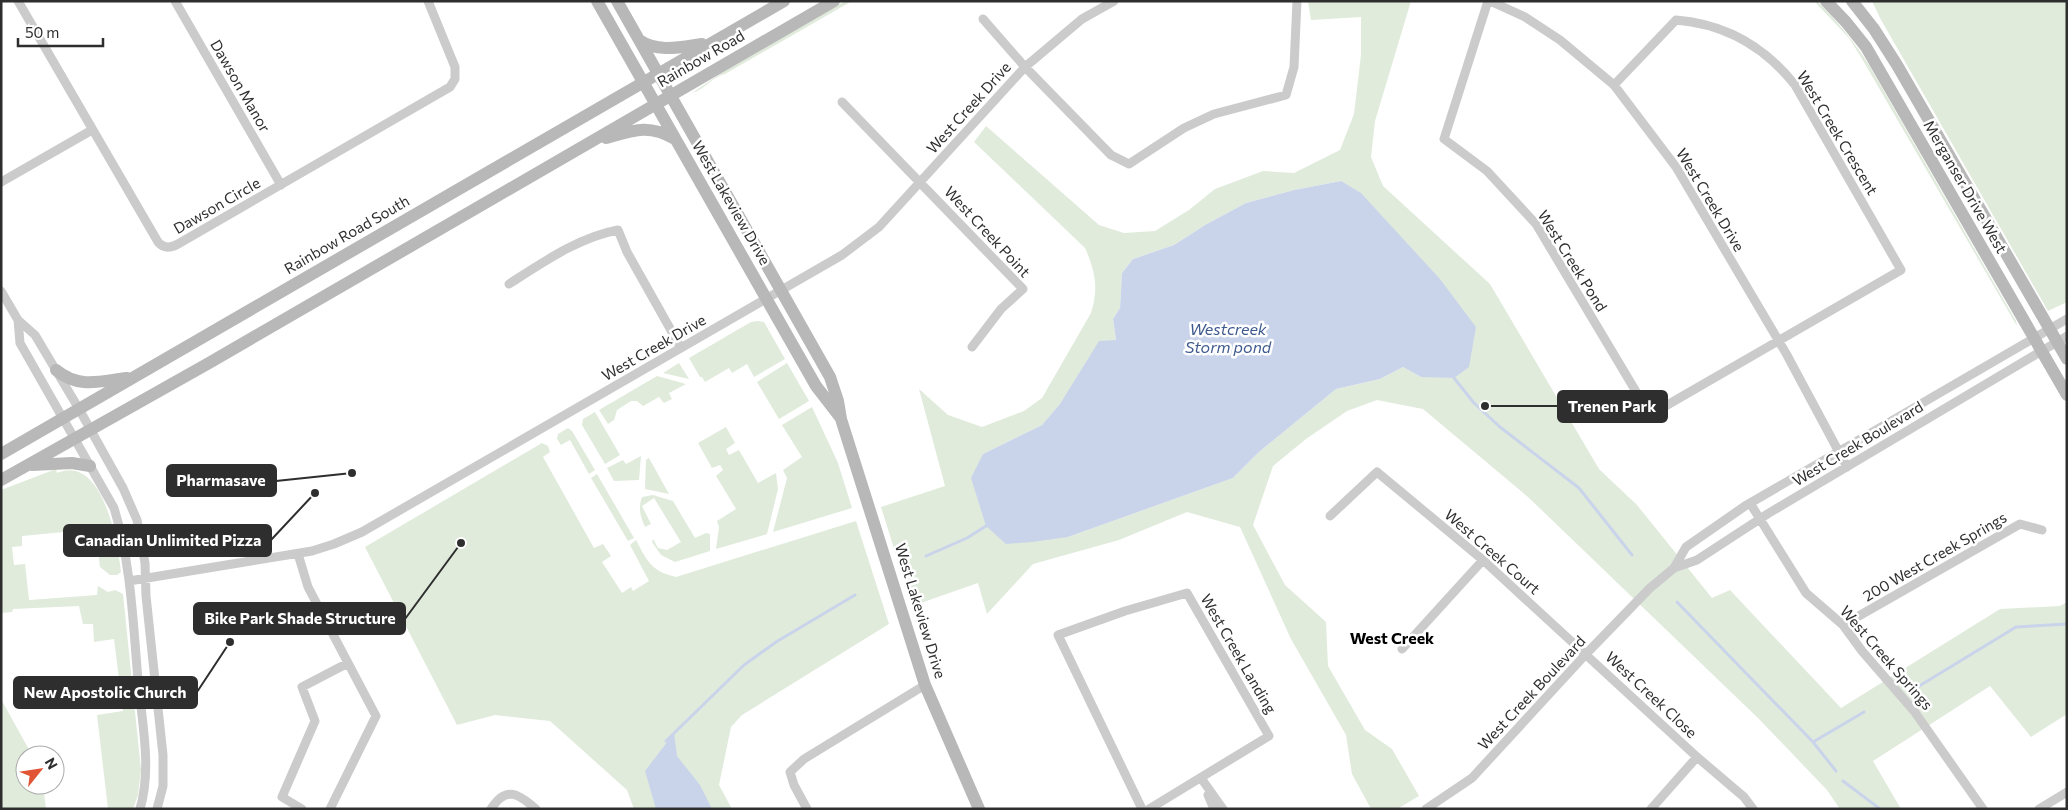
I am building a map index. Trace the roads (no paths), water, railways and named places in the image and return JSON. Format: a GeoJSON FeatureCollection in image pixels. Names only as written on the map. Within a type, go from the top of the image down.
{"type":"FeatureCollection","features":[{"type":"Feature","properties":{"kind":"street","name":"Dawson Circle"},"geometry":{"type":"LineString","coordinates":[[18,1],[161,246],[172,247],[450,87],[455,79],[455,67],[428,1]]}},
{"type":"Feature","properties":{"kind":"street","name":"Dawson Manor"},"geometry":{"type":"LineString","coordinates":[[175,1],[282,185]]}},
{"type":"Feature","properties":{"kind":"street","name":"West Lakeview Drive"},"geometry":{"type":"LineString","coordinates":[[597,1],[816,386],[841,419]]}},
{"type":"Feature","properties":{"kind":"street","name":"West Lakeview Drive"},"geometry":{"type":"LineString","coordinates":[[617,1],[830,377],[838,401],[841,419],[925,685],[979,809]]}},
{"type":"Feature","properties":{"kind":"street","name":"Rainbow Road"},"geometry":{"type":"LineString","coordinates":[[709,44],[784,1]]}},
{"type":"Feature","properties":{"kind":"street","name":"Rainbow Road"},"geometry":{"type":"LineString","coordinates":[[585,144],[834,1]]}},
{"type":"Feature","properties":{"kind":"street","name":"West Creek Drive"},"geometry":{"type":"LineString","coordinates":[[129,580],[298,554],[334,544],[362,532],[842,255],[879,227],[1024,67],[1082,19],[1114,1]]}},
{"type":"Feature","properties":{"kind":"street"},"geometry":{"type":"LineString","coordinates":[[983,19],[1024,67],[1111,155],[1129,164],[1184,128],[1214,114],[1286,95],[1294,68],[1297,1]]}},
{"type":"Feature","properties":{"kind":"street","name":"West Creek Drive"},"geometry":{"type":"LineString","coordinates":[[1489,1],[1525,17],[1560,40],[1614,85],[1676,167],[1779,341],[1838,451],[1848,466]]}},
{"type":"Feature","properties":{"kind":"street","name":"West Creek Pond"},"geometry":{"type":"LineString","coordinates":[[1489,1],[1444,138],[1487,171],[1536,224],[1650,415],[1779,341]]}},
{"type":"Feature","properties":{"kind":"street","name":"Merganser Drive West"},"geometry":{"type":"LineString","coordinates":[[1826,1],[1866,47],[2067,395]]}},
{"type":"Feature","properties":{"kind":"street","name":"Merganser Drive West"},"geometry":{"type":"LineString","coordinates":[[1852,1],[1874,29],[1897,65],[2049,328],[2062,339],[2067,359]]}},
{"type":"Feature","properties":{"kind":"street","name":"West Creek Crescent"},"geometry":{"type":"LineString","coordinates":[[1614,85],[1676,20],[1695,21],[1737,36],[1759,49],[1776,63],[1796,85],[1901,270],[1779,341]]}},
{"type":"Feature","properties":{"kind":"street"},"geometry":{"type":"LineString","coordinates":[[639,39],[651,46],[667,48],[709,44]]}},
{"type":"Feature","properties":{"kind":"street","name":"Rainbow Road South"},"geometry":{"type":"LineString","coordinates":[[1,454],[81,412],[132,378],[709,44]]}},
{"type":"Feature","properties":{"kind":"street"},"geometry":{"type":"LineString","coordinates":[[842,102],[921,182]]}},
{"type":"Feature","properties":{"kind":"street"},"geometry":{"type":"LineString","coordinates":[[1,480],[226,353],[585,144],[630,131],[649,129],[675,139]]}},
{"type":"Feature","properties":{"kind":"street"},"geometry":{"type":"LineString","coordinates":[[1,182],[92,130]]}},
{"type":"Feature","properties":{"kind":"street","name":"West Creek Point"},"geometry":{"type":"LineString","coordinates":[[921,182],[1022,289],[1001,309],[972,347]]}},
{"type":"Feature","properties":{"kind":"street"},"geometry":{"type":"LineString","coordinates":[[509,284],[597,234],[618,230],[627,252],[681,348]]}},
{"type":"Feature","properties":{"kind":"street"},"geometry":{"type":"LineString","coordinates":[[1,291],[18,320],[35,335],[81,412],[132,504],[141,539],[163,755],[163,786],[157,809]]}},
{"type":"Feature","properties":{"kind":"street","name":"West Creek Boulevard"},"geometry":{"type":"LineString","coordinates":[[1426,809],[1472,778],[1586,654],[1641,597],[1674,568],[1686,547],[1750,503],[2067,319]]}},
{"type":"Feature","properties":{"kind":"street"},"geometry":{"type":"LineString","coordinates":[[18,320],[20,343],[114,508],[123,537],[129,580],[146,776],[140,809]]}},
{"type":"Feature","properties":{"kind":"street","name":"West Creek Boulevard"},"geometry":{"type":"LineString","coordinates":[[1674,568],[1697,560],[1759,519],[2062,339]]}},
{"type":"Feature","properties":{"kind":"street"},"geometry":{"type":"LineString","coordinates":[[56,370],[76,382],[132,378]]}},
{"type":"Feature","properties":{"kind":"street"},"geometry":{"type":"LineString","coordinates":[[27,465],[57,462],[90,466]]}},
{"type":"Feature","properties":{"kind":"street","name":"West Creek Court"},"geometry":{"type":"LineString","coordinates":[[1330,516],[1377,472],[1483,560],[1586,654]]}},
{"type":"Feature","properties":{"kind":"street","name":"West Creek Springs"},"geometry":{"type":"LineString","coordinates":[[1750,503],[1806,593],[1843,625],[1862,651],[1914,711],[1983,809]]}},
{"type":"Feature","properties":{"kind":"street","name":"200 West Creek Springs"},"geometry":{"type":"LineString","coordinates":[[1843,625],[2020,524],[2042,530]]}},
{"type":"Feature","properties":{"kind":"street"},"geometry":{"type":"LineString","coordinates":[[298,554],[308,587],[376,716],[330,809]]}},
{"type":"Feature","properties":{"kind":"street"},"geometry":{"type":"LineString","coordinates":[[1402,649],[1483,560]]}},
{"type":"Feature","properties":{"kind":"street","name":"West Creek Landing"},"geometry":{"type":"LineString","coordinates":[[1142,809],[1058,634],[1125,611],[1188,593],[1269,736],[1149,809]]}},
{"type":"Feature","properties":{"kind":"street","name":"West Creek Close"},"geometry":{"type":"LineString","coordinates":[[1586,654],[1697,757],[1744,797],[1752,809]]}},
{"type":"Feature","properties":{"kind":"street"},"geometry":{"type":"LineString","coordinates":[[302,809],[282,798],[315,721],[302,688],[348,663]]}},
{"type":"Feature","properties":{"kind":"street"},"geometry":{"type":"LineString","coordinates":[[807,809],[794,785],[790,772],[804,759],[925,685]]}},
{"type":"Feature","properties":{"kind":"street","name":"West Creek Close"},"geometry":{"type":"LineString","coordinates":[[1651,809],[1697,757]]}},
{"type":"Feature","properties":{"kind":"street"},"geometry":{"type":"LineString","coordinates":[[1201,778],[1214,809]]}},
{"type":"Feature","properties":{"kind":"street"},"geometry":{"type":"LineString","coordinates":[[1201,778],[1223,809]]}},
{"type":"Feature","properties":{"kind":"street"},"geometry":{"type":"LineString","coordinates":[[2039,809],[2067,792]]}},
{"type":"Feature","properties":{"kind":"street"},"geometry":{"type":"LineString","coordinates":[[491,809],[501,797],[512,794],[519,795],[536,809]]}},
{"type":"Feature","properties":{"kind":"water","name":"Westcreek Storm pond"},"geometry":{"type":"Polygon","coordinates":[[[1341,181],[1361,193],[1440,279],[1476,327],[1469,367],[1454,378],[1421,377],[1403,367],[1380,379],[1336,389],[1259,452],[1233,478],[1068,537],[1006,544],[986,526],[971,478],[983,454],[1042,425],[1060,404],[1099,341],[1116,340],[1113,319],[1120,308],[1122,273],[1133,259],[1174,245],[1205,225],[1246,203],[1294,190],[1341,181]]]}},
{"type":"Feature","properties":{"kind":"water"},"geometry":{"type":"Polygon","coordinates":[[[674,733],[677,756],[700,785],[712,809],[656,809],[645,771],[674,733]]]}},
{"type":"Feature","properties":{"kind":"waterway"},"geometry":{"type":"LineString","coordinates":[[1454,378],[1474,403],[1500,427],[1579,488],[1632,555]]}},
{"type":"Feature","properties":{"kind":"waterway"},"geometry":{"type":"LineString","coordinates":[[926,556],[967,538],[986,526]]}},
{"type":"Feature","properties":{"kind":"waterway"},"geometry":{"type":"LineString","coordinates":[[666,741],[744,665],[776,642],[855,595]]}},
{"type":"Feature","properties":{"kind":"waterway"},"geometry":{"type":"LineString","coordinates":[[1677,602],[1813,742],[1836,771]]}},
{"type":"Feature","properties":{"kind":"waterway"},"geometry":{"type":"LineString","coordinates":[[1911,691],[2016,627],[2067,624]]}},
{"type":"Feature","properties":{"kind":"waterway"},"geometry":{"type":"LineString","coordinates":[[1813,742],[1864,712]]}},
{"type":"Feature","properties":{"kind":"waterway"},"geometry":{"type":"LineString","coordinates":[[1843,781],[1880,809]]}},
{"type":"Feature","properties":{"kind":"place","name":"Trenen Park"},"geometry":{"type":"Point","coordinates":[1485,406]}},
{"type":"Feature","properties":{"kind":"place","name":"Pharmasave"},"geometry":{"type":"Point","coordinates":[352,473]}},
{"type":"Feature","properties":{"kind":"place","name":"Canadian Unlimited Pizza"},"geometry":{"type":"Point","coordinates":[315,493]}},
{"type":"Feature","properties":{"kind":"place","name":"Bike Park Shade Structure"},"geometry":{"type":"Point","coordinates":[461,543]}},
{"type":"Feature","properties":{"kind":"place","name":"New Apostolic Church"},"geometry":{"type":"Point","coordinates":[230,642]}},
{"type":"Feature","properties":{"kind":"district","name":"West Creek"},"geometry":{"type":"Point","coordinates":[1392,638]}}]}
